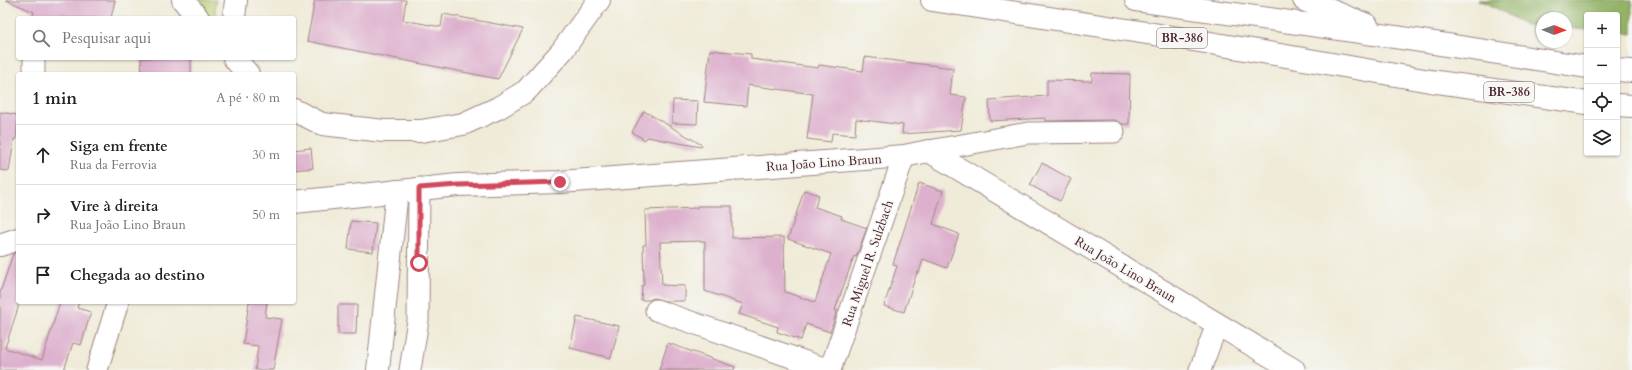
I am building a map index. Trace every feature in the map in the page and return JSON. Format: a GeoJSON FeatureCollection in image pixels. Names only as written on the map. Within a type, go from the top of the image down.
{"type":"FeatureCollection","features":[{"type":"Feature","properties":{"kind":"main road"},"geometry":{"type":"LineString","coordinates":[[183,0],[196,16]]}},
{"type":"Feature","properties":{"kind":"main road"},"geometry":{"type":"LineString","coordinates":[[234,16],[236,0]]}},
{"type":"Feature","properties":{"kind":"main road"},"geometry":{"type":"LineString","coordinates":[[296,111],[322,124],[384,131],[421,131],[463,124],[498,108],[526,91],[562,51],[599,0]]}},
{"type":"Feature","properties":{"kind":"main road","name":"BR-386"},"geometry":{"type":"LineString","coordinates":[[932,0],[1199,41],[1430,81],[1584,103]]}},
{"type":"Feature","properties":{"kind":"main road","name":"BR-386"},"geometry":{"type":"LineString","coordinates":[[1136,0],[1402,38],[1584,67]]}},
{"type":"Feature","properties":{"kind":"main road"},"geometry":{"type":"LineString","coordinates":[[1304,0],[1402,38]]}},
{"type":"Feature","properties":{"kind":"main road"},"geometry":{"type":"LineString","coordinates":[[236,60],[246,72]]}},
{"type":"Feature","properties":{"kind":"main road"},"geometry":{"type":"LineString","coordinates":[[244,60],[247,72]]}},
{"type":"Feature","properties":{"kind":"main road"},"geometry":{"type":"LineString","coordinates":[[1620,70],[1632,71]]}},
{"type":"Feature","properties":{"kind":"main road"},"geometry":{"type":"LineString","coordinates":[[1620,105],[1632,106]]}},
{"type":"Feature","properties":{"kind":"main road","name":"Rua João Lino Braun"},"geometry":{"type":"LineString","coordinates":[[296,202],[419,188],[560,182],[904,156],[929,151],[1294,370]]}},
{"type":"Feature","properties":{"kind":"main road"},"geometry":{"type":"LineString","coordinates":[[378,370],[397,191]]}},
{"type":"Feature","properties":{"kind":"main road"},"geometry":{"type":"LineString","coordinates":[[0,245],[16,240]]}},
{"type":"Feature","properties":{"kind":"street"},"geometry":{"type":"LineString","coordinates":[[34,60],[34,72]]}},
{"type":"Feature","properties":{"kind":"street"},"geometry":{"type":"LineString","coordinates":[[929,151],[1028,133],[1114,132]]}},
{"type":"Feature","properties":{"kind":"street","name":"Rua Miguel R. Sulzbach"},"geometry":{"type":"LineString","coordinates":[[829,370],[904,156]]}},
{"type":"Feature","properties":{"kind":"street"},"geometry":{"type":"LineString","coordinates":[[410,370],[418,320],[419,188]]}},
{"type":"Feature","properties":{"kind":"street"},"geometry":{"type":"LineString","coordinates":[[97,370],[117,304]]}},
{"type":"Feature","properties":{"kind":"street"},"geometry":{"type":"LineString","coordinates":[[656,310],[829,370]]}},
{"type":"Feature","properties":{"kind":"street"},"geometry":{"type":"LineString","coordinates":[[1200,370],[1216,324]]}},
{"type":"Feature","properties":{"kind":"green space"},"geometry":{"type":"Polygon","coordinates":[[[193,0],[216,0],[216,16],[207,16],[193,0]]]}},
{"type":"Feature","properties":{"kind":"green space"},"geometry":{"type":"Polygon","coordinates":[[[1478,0],[1632,0],[1632,34],[1620,32],[1620,12],[1584,12],[1584,30],[1572,29],[1572,12],[1536,12],[1536,26],[1526,25],[1487,3],[1478,0]]]}},
{"type":"Feature","properties":{"kind":"building"},"geometry":{"type":"Polygon","coordinates":[[[6,0],[115,0],[111,16],[33,16],[34,12],[6,0]]]}},
{"type":"Feature","properties":{"kind":"building"},"geometry":{"type":"Polygon","coordinates":[[[315,0],[406,0],[403,20],[441,27],[443,14],[523,29],[498,79],[307,41],[315,0]]]}},
{"type":"Feature","properties":{"kind":"building"},"geometry":{"type":"Polygon","coordinates":[[[710,50],[751,54],[751,59],[818,68],[819,65],[863,71],[865,57],[953,68],[950,95],[966,97],[961,130],[902,134],[903,125],[856,119],[855,135],[832,133],[831,142],[807,139],[813,94],[748,85],[746,106],[704,102],[710,50]]]}},
{"type":"Feature","properties":{"kind":"building"},"geometry":{"type":"Polygon","coordinates":[[[141,60],[191,60],[191,72],[142,72],[141,60]]]}},
{"type":"Feature","properties":{"kind":"building"},"geometry":{"type":"Polygon","coordinates":[[[1092,73],[1130,74],[1129,124],[1122,124],[1114,120],[1046,121],[1046,118],[990,121],[989,100],[1047,96],[1047,80],[1092,81],[1092,73]]]}},
{"type":"Feature","properties":{"kind":"building"},"geometry":{"type":"Polygon","coordinates":[[[673,100],[698,101],[697,124],[672,123],[673,100]]]}},
{"type":"Feature","properties":{"kind":"building"},"geometry":{"type":"Polygon","coordinates":[[[644,111],[702,145],[701,147],[647,137],[645,140],[632,132],[644,111]]]}},
{"type":"Feature","properties":{"kind":"building"},"geometry":{"type":"Polygon","coordinates":[[[0,112],[16,115],[16,139],[14,139],[9,171],[0,170],[0,112]]]}},
{"type":"Feature","properties":{"kind":"building"},"geometry":{"type":"Polygon","coordinates":[[[311,148],[313,168],[296,170],[296,150],[311,148]]]}},
{"type":"Feature","properties":{"kind":"building"},"geometry":{"type":"Polygon","coordinates":[[[1042,163],[1071,179],[1060,201],[1030,185],[1042,163]]]}},
{"type":"Feature","properties":{"kind":"building"},"geometry":{"type":"Polygon","coordinates":[[[919,183],[943,191],[933,224],[959,234],[947,268],[923,259],[919,273],[917,272],[904,312],[884,306],[897,266],[893,264],[919,183]]]}},
{"type":"Feature","properties":{"kind":"building"},"geometry":{"type":"Polygon","coordinates":[[[804,190],[819,195],[815,207],[842,216],[841,219],[867,228],[856,257],[854,256],[835,310],[837,311],[830,332],[806,324],[801,340],[777,332],[778,327],[739,314],[743,304],[705,291],[705,241],[660,242],[662,285],[685,286],[685,301],[665,301],[654,298],[649,300],[641,300],[642,285],[644,285],[643,245],[646,245],[645,210],[697,208],[697,206],[732,206],[732,238],[784,237],[785,292],[815,302],[831,254],[788,239],[804,190]]]}},
{"type":"Feature","properties":{"kind":"building"},"geometry":{"type":"Polygon","coordinates":[[[351,221],[376,223],[373,252],[348,249],[351,221]]]}},
{"type":"Feature","properties":{"kind":"building"},"geometry":{"type":"Polygon","coordinates":[[[16,253],[16,304],[18,304],[18,308],[5,348],[42,360],[59,304],[78,304],[77,308],[91,312],[81,345],[73,343],[64,370],[0,370],[0,293],[13,254],[16,253]]]}},
{"type":"Feature","properties":{"kind":"building"},"geometry":{"type":"Polygon","coordinates":[[[249,304],[267,304],[265,317],[282,319],[273,370],[255,370],[258,346],[243,344],[249,304]]]}},
{"type":"Feature","properties":{"kind":"building"},"geometry":{"type":"Polygon","coordinates":[[[338,305],[357,305],[356,334],[338,334],[338,305]]]}},
{"type":"Feature","properties":{"kind":"building"},"geometry":{"type":"Polygon","coordinates":[[[577,317],[619,326],[611,358],[570,348],[577,317]]]}},
{"type":"Feature","properties":{"kind":"building"},"geometry":{"type":"Polygon","coordinates":[[[668,343],[735,367],[734,370],[659,370],[668,343]]]}},
{"type":"Feature","properties":{"kind":"route"},"geometry":{"type":"LineString","coordinates":[[419,263],[419,188],[458,185],[560,182]]}}]}
